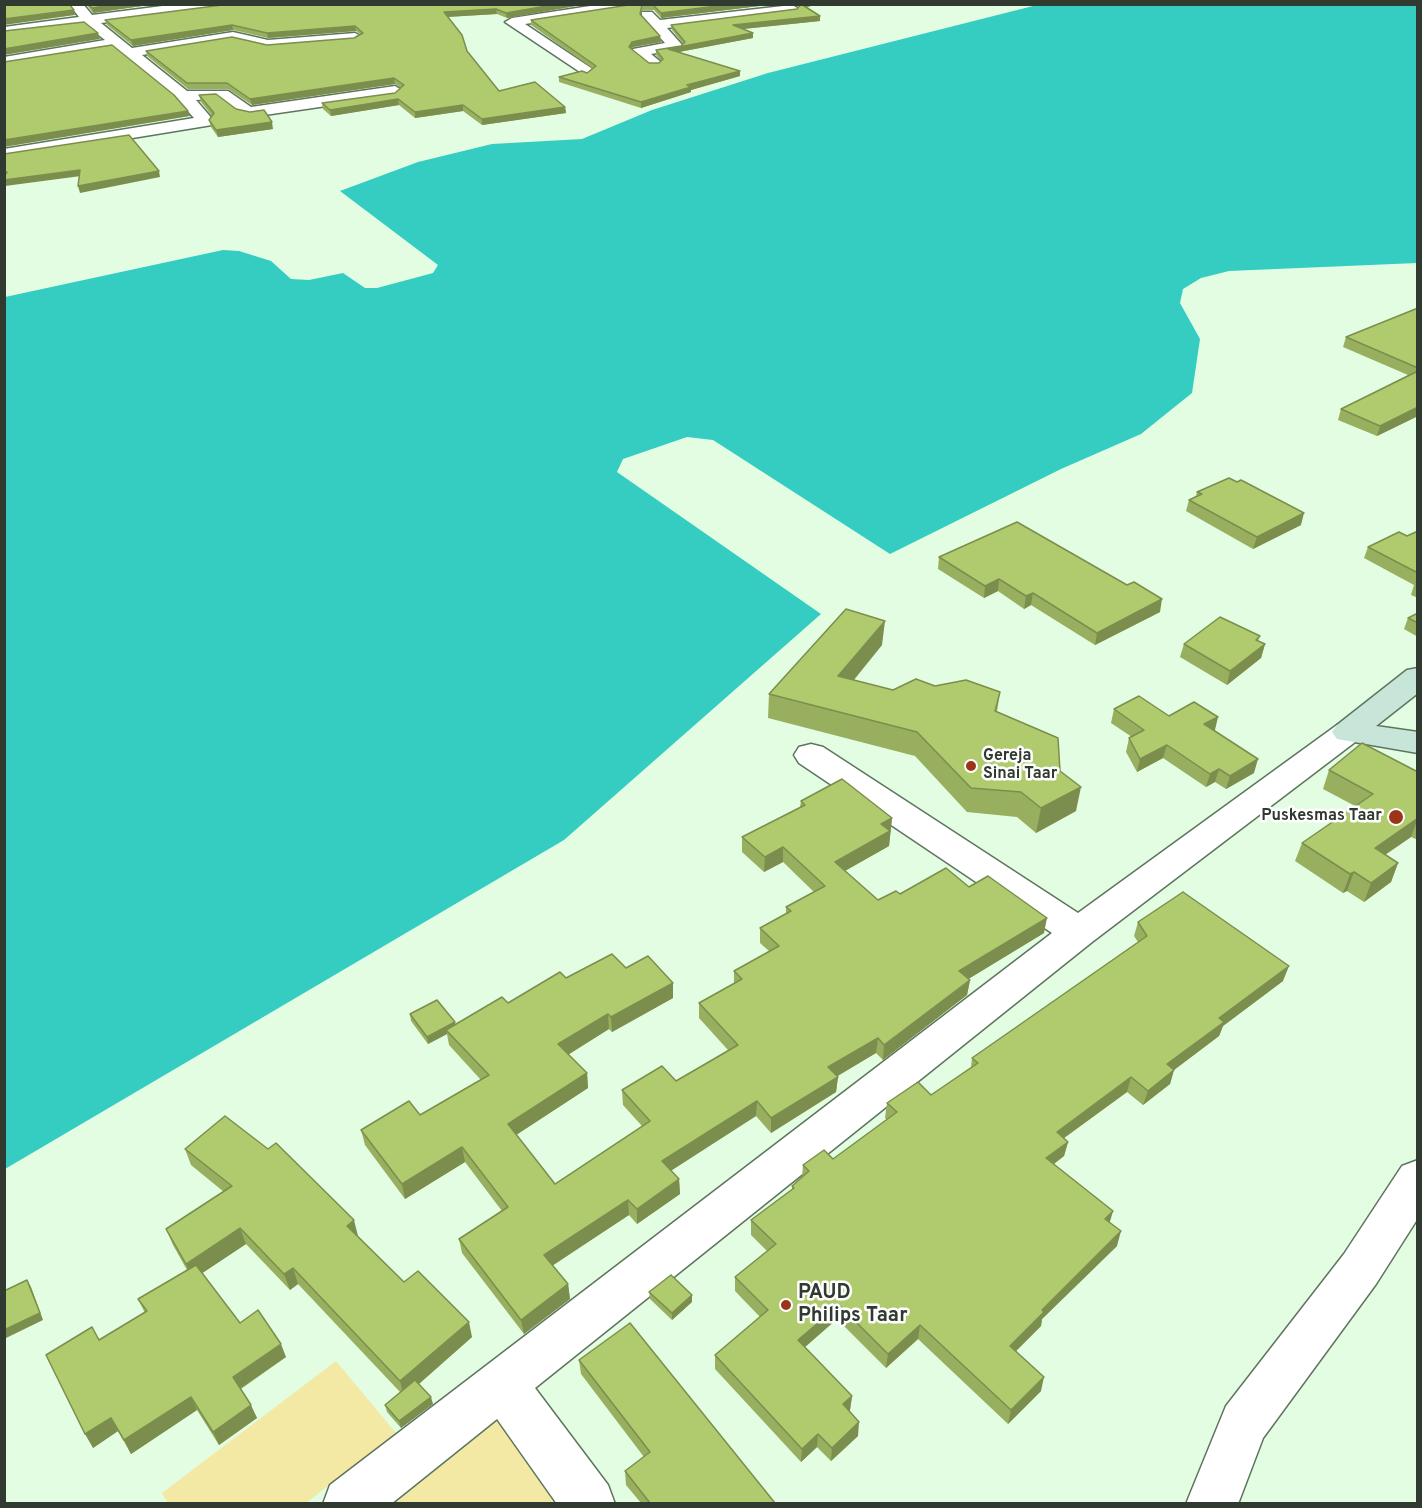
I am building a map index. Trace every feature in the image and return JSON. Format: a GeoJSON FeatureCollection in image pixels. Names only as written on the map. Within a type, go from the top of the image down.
{"type":"FeatureCollection","features":[{"type":"Feature","properties":{"kind":"street"},"geometry":{"type":"LineString","coordinates":[[4,154],[206,121],[183,96],[121,48],[89,20],[75,4]]}},
{"type":"Feature","properties":{"kind":"street"},"geometry":{"type":"LineString","coordinates":[[4,31],[230,4]]}},
{"type":"Feature","properties":{"kind":"street"},"geometry":{"type":"LineString","coordinates":[[585,71],[512,22],[636,4],[676,46],[638,52],[654,63]]}},
{"type":"Feature","properties":{"kind":"street"},"geometry":{"type":"LineString","coordinates":[[657,26],[792,9]]}},
{"type":"Feature","properties":{"kind":"street"},"geometry":{"type":"LineString","coordinates":[[4,62],[233,36],[268,45],[355,37]]}},
{"type":"Feature","properties":{"kind":"street"},"geometry":{"type":"LineString","coordinates":[[183,96],[222,94],[244,111],[250,112],[395,92]]}},
{"type":"Feature","properties":{"kind":"street"},"geometry":{"type":"LineString","coordinates":[[348,1503],[503,1385],[1079,932],[1418,677]]}},
{"type":"Feature","properties":{"kind":"street"},"geometry":{"type":"LineString","coordinates":[[1359,723],[1418,722]]}},
{"type":"Feature","properties":{"kind":"street"},"geometry":{"type":"LineString","coordinates":[[1359,723],[1418,743]]}},
{"type":"Feature","properties":{"kind":"street"},"geometry":{"type":"LineString","coordinates":[[811,755],[1079,932]]}},
{"type":"Feature","properties":{"kind":"street"},"geometry":{"type":"LineString","coordinates":[[1212,1503],[1244,1423],[1360,1269],[1418,1179]]}},
{"type":"Feature","properties":{"kind":"street"},"geometry":{"type":"LineString","coordinates":[[503,1385],[589,1503]]}},
{"type":"Feature","properties":{"kind":"shaded area"},"geometry":{"type":"Polygon","coordinates":[[[336,1361],[396,1433],[306,1503],[168,1503],[162,1493],[336,1361]]]}},
{"type":"Feature","properties":{"kind":"shaded area"},"geometry":{"type":"Polygon","coordinates":[[[496,1411],[565,1504],[376,1504],[496,1411]]]}},
{"type":"Feature","properties":{"kind":"water"},"geometry":{"type":"Polygon","coordinates":[[[1037,5],[1417,5],[1417,263],[1229,271],[1201,278],[1183,289],[1180,303],[1200,339],[1192,393],[1141,434],[1061,469],[890,554],[713,440],[687,437],[623,459],[617,472],[821,614],[564,840],[5,1169],[5,297],[223,250],[239,251],[271,261],[291,279],[309,280],[343,273],[365,288],[377,288],[433,273],[438,265],[340,191],[418,162],[492,144],[582,139],[652,110],[768,73],[1037,5]]]}},
{"type":"Feature","properties":{"kind":"building"},"geometry":{"type":"Polygon","coordinates":[[[4,4],[69,4],[74,10],[4,19],[4,4]]]}},
{"type":"Feature","properties":{"kind":"building"},"geometry":{"type":"Polygon","coordinates":[[[89,4],[116,4],[92,8],[89,4]]]}},
{"type":"Feature","properties":{"kind":"building"},"geometry":{"type":"Polygon","coordinates":[[[230,4],[558,4],[506,13],[496,9],[444,12],[462,35],[467,51],[499,91],[535,82],[565,107],[482,119],[463,105],[415,112],[398,99],[330,110],[322,103],[395,93],[404,85],[394,78],[250,99],[227,83],[187,83],[146,51],[232,37],[267,45],[354,38],[363,33],[355,26],[267,33],[232,25],[131,40],[105,20],[230,4]]]}},
{"type":"Feature","properties":{"kind":"building"},"geometry":{"type":"Polygon","coordinates":[[[635,4],[733,4],[661,13],[653,5],[642,5],[640,14],[660,36],[632,42],[629,47],[649,63],[659,63],[663,59],[656,50],[681,46],[685,42],[671,25],[797,9],[801,4],[820,16],[733,25],[753,33],[668,49],[740,71],[687,85],[691,87],[641,102],[559,77],[582,71],[587,73],[596,66],[531,20],[635,4]]]}},
{"type":"Feature","properties":{"kind":"building"},"geometry":{"type":"Polygon","coordinates":[[[84,22],[98,33],[4,49],[4,31],[84,22]]]}},
{"type":"Feature","properties":{"kind":"building"},"geometry":{"type":"Polygon","coordinates":[[[112,45],[174,95],[188,111],[4,140],[4,62],[112,45]]]}},
{"type":"Feature","properties":{"kind":"building"},"geometry":{"type":"Polygon","coordinates":[[[216,94],[236,109],[250,112],[264,110],[272,122],[216,130],[209,120],[214,113],[199,95],[216,94]]]}},
{"type":"Feature","properties":{"kind":"building"},"geometry":{"type":"Polygon","coordinates":[[[129,135],[159,171],[78,186],[80,170],[4,180],[7,172],[4,172],[4,154],[129,135]]]}},
{"type":"Feature","properties":{"kind":"building"},"geometry":{"type":"Polygon","coordinates":[[[1418,308],[1418,368],[1346,337],[1418,308]]]}},
{"type":"Feature","properties":{"kind":"building"},"geometry":{"type":"Polygon","coordinates":[[[1418,371],[1418,407],[1380,426],[1341,409],[1418,371]]]}},
{"type":"Feature","properties":{"kind":"building"},"geometry":{"type":"Polygon","coordinates":[[[1229,478],[1237,482],[1241,480],[1304,513],[1257,537],[1189,500],[1202,494],[1197,492],[1229,478]]]}},
{"type":"Feature","properties":{"kind":"building"},"geometry":{"type":"Polygon","coordinates":[[[1017,522],[1127,585],[1134,582],[1162,599],[1097,633],[1033,593],[1026,596],[999,579],[985,586],[939,557],[1017,522]]]}},
{"type":"Feature","properties":{"kind":"building"},"geometry":{"type":"Polygon","coordinates":[[[1418,531],[1418,573],[1368,547],[1399,532],[1407,536],[1418,531]]]}},
{"type":"Feature","properties":{"kind":"building"},"geometry":{"type":"Polygon","coordinates":[[[846,609],[885,621],[838,676],[893,690],[916,679],[935,686],[966,680],[1000,692],[995,711],[1058,738],[1060,771],[1081,787],[1041,808],[1021,792],[971,788],[917,732],[769,694],[846,609]]]}},
{"type":"Feature","properties":{"kind":"building"},"geometry":{"type":"Polygon","coordinates":[[[1418,613],[1418,623],[1408,618],[1418,613]]]}},
{"type":"Feature","properties":{"kind":"building"},"geometry":{"type":"Polygon","coordinates":[[[1220,617],[1260,636],[1256,640],[1265,644],[1230,671],[1184,644],[1220,617]]]}},
{"type":"Feature","properties":{"kind":"building"},"geometry":{"type":"Polygon","coordinates":[[[1139,696],[1169,716],[1194,702],[1218,717],[1204,724],[1258,759],[1230,776],[1219,769],[1210,774],[1167,745],[1140,759],[1129,738],[1144,730],[1114,709],[1139,696]]]}},
{"type":"Feature","properties":{"kind":"building"},"geometry":{"type":"Polygon","coordinates":[[[1362,743],[1418,772],[1418,818],[1375,848],[1398,863],[1371,883],[1354,872],[1350,874],[1302,843],[1373,794],[1329,770],[1362,743]]]}},
{"type":"Feature","properties":{"kind":"building"},"geometry":{"type":"Polygon","coordinates":[[[842,779],[892,818],[881,824],[890,831],[835,862],[878,900],[896,891],[900,894],[946,868],[969,887],[988,876],[1047,918],[959,971],[970,980],[884,1045],[878,1038],[828,1067],[838,1077],[771,1118],[757,1101],[662,1161],[679,1179],[637,1209],[628,1200],[544,1255],[568,1284],[521,1320],[459,1239],[508,1207],[462,1147],[402,1184],[361,1130],[409,1101],[420,1115],[489,1075],[446,1030],[502,997],[508,1003],[560,972],[566,978],[612,954],[626,968],[648,956],[673,983],[611,1017],[608,1014],[558,1044],[587,1073],[508,1124],[555,1184],[650,1121],[622,1090],[662,1066],[676,1081],[738,1045],[699,1003],[742,979],[734,971],[779,946],[760,928],[791,911],[786,907],[825,886],[783,847],[765,857],[742,837],[805,805],[801,801],[842,779]]]}},
{"type":"Feature","properties":{"kind":"building"},"geometry":{"type":"Polygon","coordinates":[[[1183,892],[1289,966],[1219,1018],[1224,1022],[1167,1064],[1174,1070],[1148,1091],[1131,1077],[1057,1132],[1068,1142],[1046,1158],[1113,1211],[1105,1219],[1121,1231],[1042,1310],[1044,1312],[1010,1346],[1044,1377],[1011,1410],[920,1325],[888,1354],[839,1305],[798,1340],[852,1396],[843,1404],[859,1422],[832,1448],[818,1434],[802,1449],[715,1355],[768,1310],[735,1277],[776,1244],[751,1220],[794,1188],[792,1186],[809,1171],[803,1165],[824,1150],[833,1159],[897,1112],[887,1103],[918,1082],[931,1095],[978,1063],[972,1058],[1147,936],[1138,922],[1183,892]]]}},
{"type":"Feature","properties":{"kind":"building"},"geometry":{"type":"Polygon","coordinates":[[[437,1000],[455,1022],[427,1037],[410,1014],[437,1000]]]}},
{"type":"Feature","properties":{"kind":"building"},"geometry":{"type":"Polygon","coordinates":[[[225,1116],[268,1149],[276,1143],[354,1220],[347,1226],[404,1282],[418,1271],[469,1322],[400,1381],[293,1268],[284,1274],[240,1228],[186,1264],[166,1229],[232,1186],[185,1149],[225,1116]]]}},
{"type":"Feature","properties":{"kind":"building"},"geometry":{"type":"Polygon","coordinates":[[[196,1265],[240,1323],[258,1310],[281,1344],[233,1377],[251,1405],[213,1432],[191,1397],[124,1440],[111,1418],[85,1434],[46,1355],[92,1327],[99,1340],[147,1311],[138,1299],[196,1265]]]}},
{"type":"Feature","properties":{"kind":"building"},"geometry":{"type":"Polygon","coordinates":[[[671,1275],[692,1295],[672,1313],[649,1292],[671,1275]]]}},
{"type":"Feature","properties":{"kind":"building"},"geometry":{"type":"Polygon","coordinates":[[[27,1280],[40,1313],[4,1330],[4,1291],[27,1280]]]}},
{"type":"Feature","properties":{"kind":"building"},"geometry":{"type":"Polygon","coordinates":[[[630,1323],[775,1503],[650,1503],[625,1471],[650,1452],[579,1360],[630,1323]]]}},
{"type":"Feature","properties":{"kind":"building"},"geometry":{"type":"Polygon","coordinates":[[[415,1380],[431,1397],[399,1421],[385,1405],[415,1380]]]}},
{"type":"Feature","properties":{"kind":"place","name":"Gereja Sinai Taar"},"geometry":{"type":"Point","coordinates":[971,766]}},
{"type":"Feature","properties":{"kind":"place","name":"Puskesmas Taar"},"geometry":{"type":"Point","coordinates":[1396,817]}},
{"type":"Feature","properties":{"kind":"place","name":"PAUD Philips Taar"},"geometry":{"type":"Point","coordinates":[786,1305]}}]}
